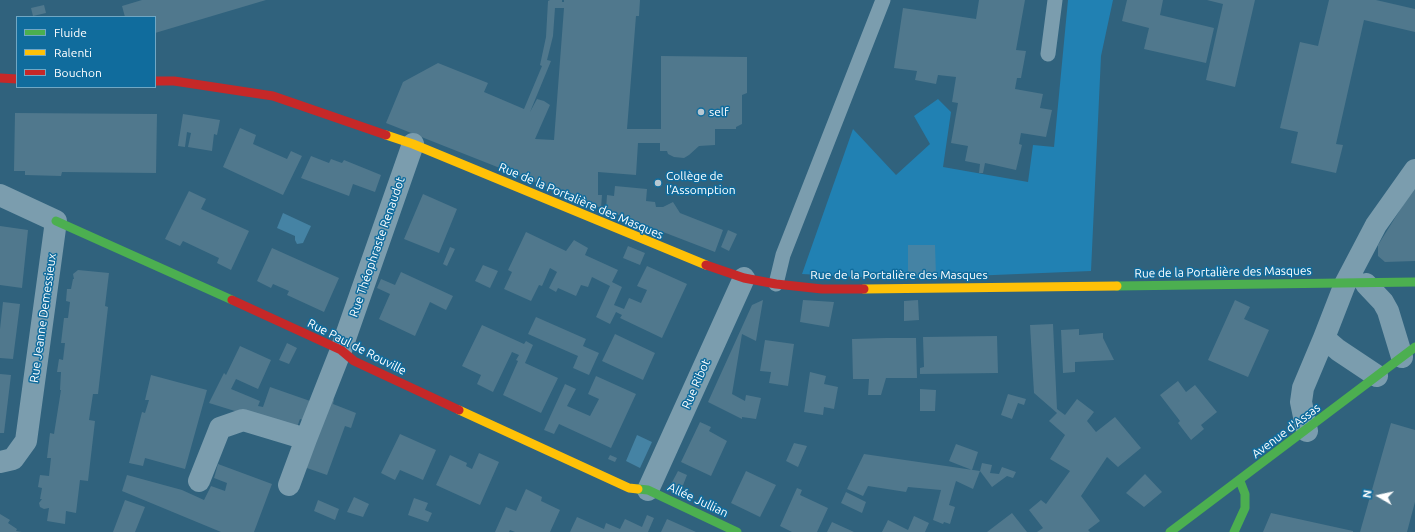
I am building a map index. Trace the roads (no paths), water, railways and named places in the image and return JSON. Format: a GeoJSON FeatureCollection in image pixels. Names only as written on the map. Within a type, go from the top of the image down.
{"type":"FeatureCollection","features":[{"type":"Feature","properties":{"kind":"street"},"geometry":{"type":"LineString","coordinates":[[0,78],[16,79]]}},
{"type":"Feature","properties":{"kind":"street","name":"Rue de la Portalière des Masques"},"geometry":{"type":"LineString","coordinates":[[156,81],[174,81],[273,96],[413,144],[695,261],[744,278],[776,284],[822,289],[1308,283],[1366,284],[1415,282]]}},
{"type":"Feature","properties":{"kind":"street","name":"Rue Théophraste Renaudot"},"geometry":{"type":"LineString","coordinates":[[289,485],[342,350],[413,144]]}},
{"type":"Feature","properties":{"kind":"street"},"geometry":{"type":"LineString","coordinates":[[1307,430],[1301,402],[1303,388],[1345,284],[1376,225],[1415,170]]}},
{"type":"Feature","properties":{"kind":"street"},"geometry":{"type":"LineString","coordinates":[[0,195],[56,221]]}},
{"type":"Feature","properties":{"kind":"street","name":"Rue Paul de Rouville"},"geometry":{"type":"LineString","coordinates":[[56,221],[342,350],[354,361],[629,488],[648,490]]}},
{"type":"Feature","properties":{"kind":"street","name":"Rue Jeanne Demessieux"},"geometry":{"type":"LineString","coordinates":[[0,462],[13,459],[26,441],[56,221]]}},
{"type":"Feature","properties":{"kind":"street","name":"Rue Ribot"},"geometry":{"type":"LineString","coordinates":[[648,490],[744,278]]}},
{"type":"Feature","properties":{"kind":"street"},"geometry":{"type":"LineString","coordinates":[[1366,284],[1383,302],[1411,350]]}},
{"type":"Feature","properties":{"kind":"street"},"geometry":{"type":"LineString","coordinates":[[1324,338],[1338,350],[1377,376]]}},
{"type":"Feature","properties":{"kind":"street","name":"Avenue d'Assas"},"geometry":{"type":"LineString","coordinates":[[1170,532],[1240,481],[1411,350]]}},
{"type":"Feature","properties":{"kind":"street"},"geometry":{"type":"LineString","coordinates":[[200,481],[220,428],[243,420],[306,439]]}},
{"type":"Feature","properties":{"kind":"street"},"geometry":{"type":"LineString","coordinates":[[1234,532],[1245,508],[1245,494],[1240,481]]}},
{"type":"Feature","properties":{"kind":"street","name":"Allée Jullian"},"geometry":{"type":"LineString","coordinates":[[648,490],[738,532]]}},
{"type":"Feature","properties":{"kind":"lane"},"geometry":{"type":"LineString","coordinates":[[776,284],[783,255],[883,0]]}},
{"type":"Feature","properties":{"kind":"lane"},"geometry":{"type":"LineString","coordinates":[[1048,54],[1055,0]]}},
{"type":"Feature","properties":{"kind":"place","name":"self"},"geometry":{"type":"Point","coordinates":[701,112]}},
{"type":"Feature","properties":{"kind":"place","name":"Collège de l'Assomption"},"geometry":{"type":"Point","coordinates":[658,183]}}]}
